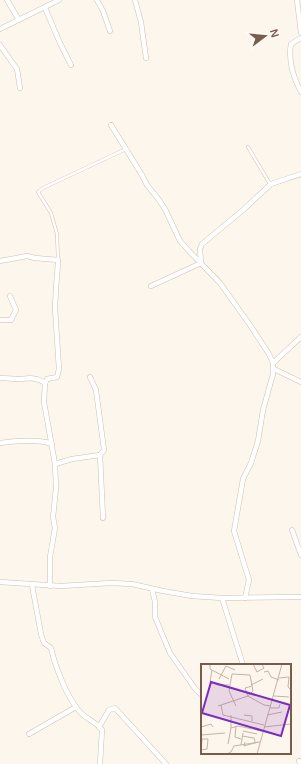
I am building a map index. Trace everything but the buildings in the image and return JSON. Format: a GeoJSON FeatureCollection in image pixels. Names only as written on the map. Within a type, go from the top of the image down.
{"type":"FeatureCollection","features":[{"type":"Feature","properties":{"kind":"street"},"geometry":{"type":"LineString","coordinates":[[7,0],[19,20]]}},
{"type":"Feature","properties":{"kind":"street"},"geometry":{"type":"LineString","coordinates":[[0,29],[60,0]]}},
{"type":"Feature","properties":{"kind":"street"},"geometry":{"type":"LineString","coordinates":[[97,0],[103,11],[110,31]]}},
{"type":"Feature","properties":{"kind":"street"},"geometry":{"type":"LineString","coordinates":[[135,0],[141,22],[146,58]]}},
{"type":"Feature","properties":{"kind":"street"},"geometry":{"type":"LineString","coordinates":[[298,0],[301,34]]}},
{"type":"Feature","properties":{"kind":"street"},"geometry":{"type":"LineString","coordinates":[[45,8],[71,65]]}},
{"type":"Feature","properties":{"kind":"street"},"geometry":{"type":"LineString","coordinates":[[301,38],[291,44],[289,52],[290,67],[301,92]]}},
{"type":"Feature","properties":{"kind":"street"},"geometry":{"type":"LineString","coordinates":[[0,45],[17,69],[20,88]]}},
{"type":"Feature","properties":{"kind":"street"},"geometry":{"type":"LineString","coordinates":[[111,125],[147,186],[158,197],[180,241],[220,283],[269,354],[273,363],[274,369],[263,410],[258,441],[243,479],[234,531],[249,580],[246,598]]}},
{"type":"Feature","properties":{"kind":"street"},"geometry":{"type":"LineString","coordinates":[[201,263],[199,254],[202,244],[243,210],[271,184],[301,174]]}},
{"type":"Feature","properties":{"kind":"street"},"geometry":{"type":"LineString","coordinates":[[0,261],[27,256],[58,260],[55,308],[59,369],[57,377],[47,379],[45,383],[44,402],[55,464],[56,488],[53,517],[55,528],[50,557],[50,586]]}},
{"type":"Feature","properties":{"kind":"street"},"geometry":{"type":"LineString","coordinates":[[151,286],[201,263]]}},
{"type":"Feature","properties":{"kind":"street"},"geometry":{"type":"LineString","coordinates":[[0,320],[11,320],[14,316],[16,310],[10,296]]}},
{"type":"Feature","properties":{"kind":"street"},"geometry":{"type":"LineString","coordinates":[[273,363],[301,337]]}},
{"type":"Feature","properties":{"kind":"street"},"geometry":{"type":"LineString","coordinates":[[274,369],[301,382]]}},
{"type":"Feature","properties":{"kind":"street"},"geometry":{"type":"LineString","coordinates":[[90,377],[96,390],[104,444],[104,450],[100,455],[103,518]]}},
{"type":"Feature","properties":{"kind":"street"},"geometry":{"type":"LineString","coordinates":[[0,378],[31,378],[45,383]]}},
{"type":"Feature","properties":{"kind":"street"},"geometry":{"type":"LineString","coordinates":[[0,444],[9,442],[41,442],[52,444]]}},
{"type":"Feature","properties":{"kind":"street"},"geometry":{"type":"LineString","coordinates":[[55,464],[72,459],[100,455]]}},
{"type":"Feature","properties":{"kind":"street"},"geometry":{"type":"LineString","coordinates":[[292,530],[301,555]]}},
{"type":"Feature","properties":{"kind":"street"},"geometry":{"type":"LineString","coordinates":[[0,582],[50,586],[111,583],[132,584],[192,596],[222,598],[301,597]]}},
{"type":"Feature","properties":{"kind":"street"},"geometry":{"type":"LineString","coordinates":[[32,585],[40,634],[44,643],[51,648],[54,663],[76,707],[85,718],[102,730],[100,764]]}},
{"type":"Feature","properties":{"kind":"street"},"geometry":{"type":"LineString","coordinates":[[152,589],[155,602],[155,617],[170,653],[196,690],[201,694]]}},
{"type":"Feature","properties":{"kind":"street"},"geometry":{"type":"LineString","coordinates":[[222,598],[243,664]]}},
{"type":"Feature","properties":{"kind":"street"},"geometry":{"type":"LineString","coordinates":[[29,734],[76,707]]}},
{"type":"Feature","properties":{"kind":"street"},"geometry":{"type":"LineString","coordinates":[[99,727],[109,710],[115,708],[166,764]]}},
{"type":"Feature","properties":{"kind":"lane"},"geometry":{"type":"LineString","coordinates":[[248,147],[271,184]]}},
{"type":"Feature","properties":{"kind":"lane"},"geometry":{"type":"LineString","coordinates":[[58,260],[57,234],[51,213],[38,192],[43,188],[126,149]]}}]}
